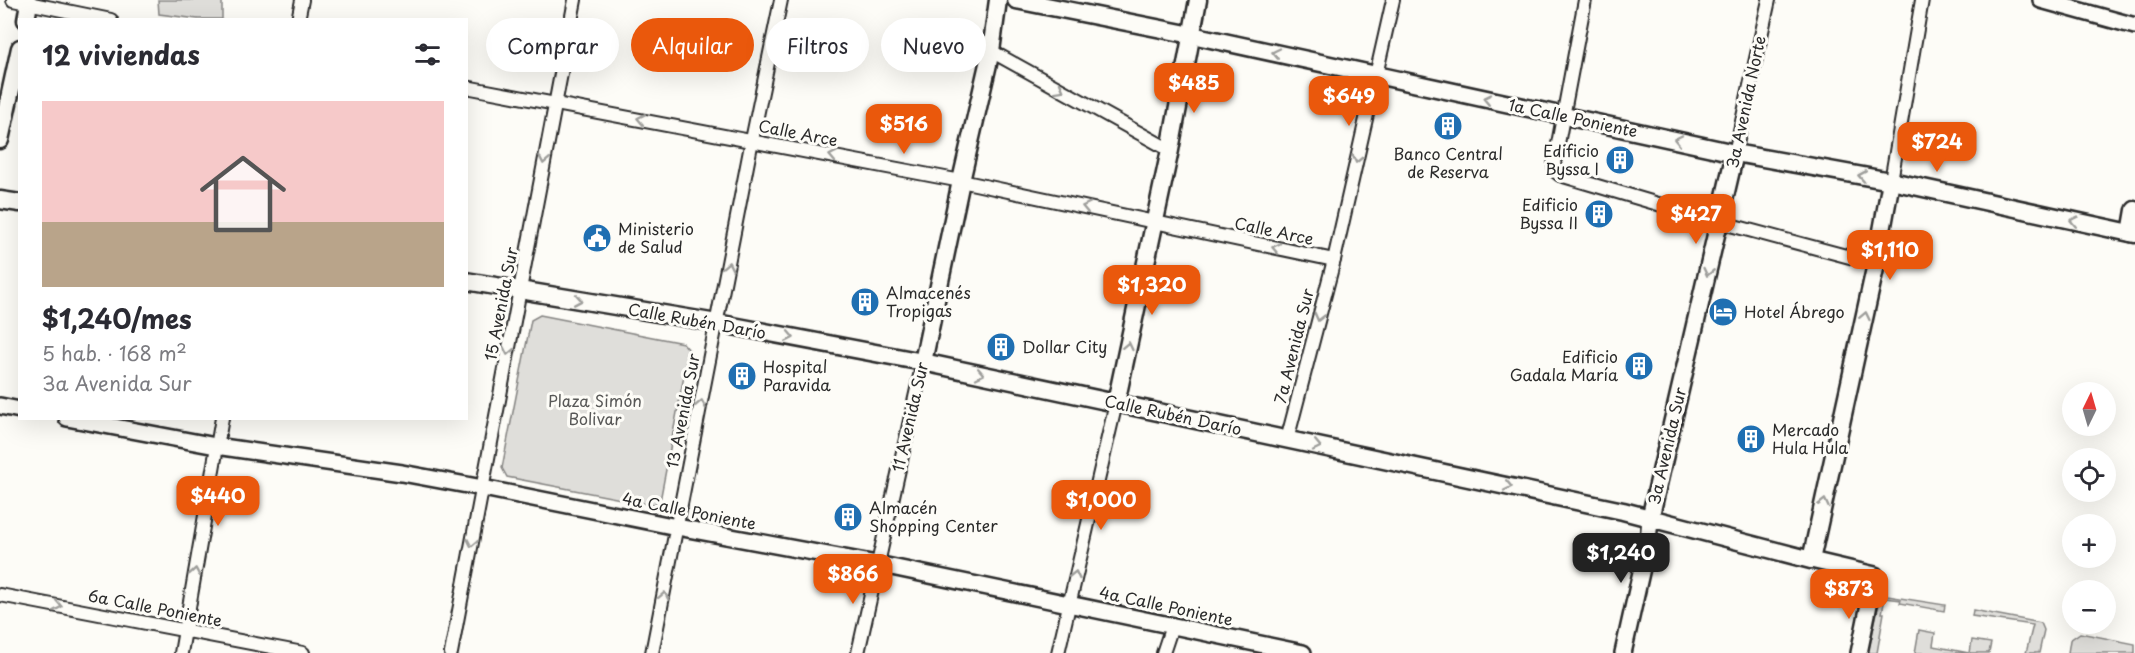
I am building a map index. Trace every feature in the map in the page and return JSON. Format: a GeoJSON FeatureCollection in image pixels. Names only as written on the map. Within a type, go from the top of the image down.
{"type":"FeatureCollection","features":[{"type":"Feature","properties":{"kind":"main road","name":"11 Avenida Sur"},"geometry":{"type":"LineString","coordinates":[[923,362],[991,51],[998,0]]}},
{"type":"Feature","properties":{"kind":"main road","name":"1a Calle Poniente"},"geometry":{"type":"LineString","coordinates":[[1016,0],[1192,35],[1735,153],[1891,181],[2133,234]]}},
{"type":"Feature","properties":{"kind":"main road"},"geometry":{"type":"LineString","coordinates":[[1116,403],[1170,150],[1198,0]]}},
{"type":"Feature","properties":{"kind":"main road"},"geometry":{"type":"LineString","coordinates":[[0,141],[18,57]]}},
{"type":"Feature","properties":{"kind":"main road","name":"3a Avenida Norte"},"geometry":{"type":"LineString","coordinates":[[1691,344],[1735,153]]}},
{"type":"Feature","properties":{"kind":"main road"},"geometry":{"type":"LineString","coordinates":[[1811,560],[1876,264],[1891,181]]}},
{"type":"Feature","properties":{"kind":"main road"},"geometry":{"type":"LineString","coordinates":[[0,200],[18,203]]}},
{"type":"Feature","properties":{"kind":"main road"},"geometry":{"type":"LineString","coordinates":[[2133,234],[2135,210]]}},
{"type":"Feature","properties":{"kind":"main road","name":"Calle Rubén Darío"},"geometry":{"type":"LineString","coordinates":[[468,281],[717,323],[923,362],[1492,482],[1811,560]]}},
{"type":"Feature","properties":{"kind":"main road","name":"3a Avenida Sur"},"geometry":{"type":"LineString","coordinates":[[1650,519],[1691,344]]}},
{"type":"Feature","properties":{"kind":"street"},"geometry":{"type":"LineString","coordinates":[[298,18],[302,0]]}},
{"type":"Feature","properties":{"kind":"street","name":"15 Avenida Sur"},"geometry":{"type":"LineString","coordinates":[[451,653],[575,0]]}},
{"type":"Feature","properties":{"kind":"street","name":"13 Avenida Sur"},"geometry":{"type":"LineString","coordinates":[[652,653],[781,0]]}},
{"type":"Feature","properties":{"kind":"street","name":"7a Avenida Sur"},"geometry":{"type":"LineString","coordinates":[[1287,440],[1334,260],[1393,0]]}},
{"type":"Feature","properties":{"kind":"street"},"geometry":{"type":"LineString","coordinates":[[1585,0],[1554,171],[1560,175],[1719,222],[1876,264]]}},
{"type":"Feature","properties":{"kind":"street","name":"3a Avenida Norte"},"geometry":{"type":"LineString","coordinates":[[1735,153],[1769,0]]}},
{"type":"Feature","properties":{"kind":"street"},"geometry":{"type":"LineString","coordinates":[[1891,181],[1922,0]]}},
{"type":"Feature","properties":{"kind":"street"},"geometry":{"type":"LineString","coordinates":[[2041,0],[2135,26]]}},
{"type":"Feature","properties":{"kind":"street"},"geometry":{"type":"LineString","coordinates":[[24,6],[99,18]]}},
{"type":"Feature","properties":{"kind":"street"},"geometry":{"type":"LineString","coordinates":[[991,51],[1170,150]]}},
{"type":"Feature","properties":{"kind":"street","name":"Calle Arce"},"geometry":{"type":"LineString","coordinates":[[468,87],[555,102],[961,181],[1334,260]]}},
{"type":"Feature","properties":{"kind":"street","name":"11 Avenida Sur"},"geometry":{"type":"LineString","coordinates":[[858,653],[923,362]]}},
{"type":"Feature","properties":{"kind":"street"},"geometry":{"type":"LineString","coordinates":[[1058,653],[1116,403]]}},
{"type":"Feature","properties":{"kind":"street"},"geometry":{"type":"LineString","coordinates":[[0,406],[18,410]]}},
{"type":"Feature","properties":{"kind":"street","name":"4a Calle Poniente"},"geometry":{"type":"LineString","coordinates":[[78,420],[216,446],[402,473],[483,488],[877,564],[1303,653]]}},
{"type":"Feature","properties":{"kind":"street"},"geometry":{"type":"LineString","coordinates":[[181,653],[222,420]]}},
{"type":"Feature","properties":{"kind":"street","name":"3a Avenida Sur"},"geometry":{"type":"LineString","coordinates":[[1623,653],[1648,541],[1650,519]]}},
{"type":"Feature","properties":{"kind":"street","name":"Calle Rubén Darío"},"geometry":{"type":"LineString","coordinates":[[1811,560],[1875,575],[1859,653]]}},
{"type":"Feature","properties":{"kind":"street","name":"6a Calle Poniente"},"geometry":{"type":"LineString","coordinates":[[0,596],[303,653]]}},
{"type":"Feature","properties":{"kind":"street"},"geometry":{"type":"LineString","coordinates":[[1163,653],[1172,626]]}},
{"type":"Feature","properties":{"kind":"green space"},"geometry":{"type":"Polygon","coordinates":[[[158,0],[222,0],[222,18],[190,18],[159,14],[158,0]]]}},
{"type":"Feature","properties":{"kind":"green space","name":"Plaza Simón Bolivar"},"geometry":{"type":"Polygon","coordinates":[[[540,315],[683,343],[689,350],[660,501],[652,505],[507,477],[502,468],[531,320],[540,315]]]}},
{"type":"Feature","properties":{"kind":"green space"},"geometry":{"type":"Polygon","coordinates":[[[1881,595],[1945,605],[1944,611],[1885,598],[1877,653],[1868,653],[1881,595]]]}},
{"type":"Feature","properties":{"kind":"green space"},"geometry":{"type":"Polygon","coordinates":[[[1973,610],[2041,623],[2044,630],[2039,653],[2026,653],[2033,625],[1972,616],[1973,610]]]}},
{"type":"Feature","properties":{"kind":"green space"},"geometry":{"type":"Polygon","coordinates":[[[1919,630],[1935,633],[1933,646],[1969,653],[1915,653],[1919,630]]]}},
{"type":"Feature","properties":{"kind":"green space"},"geometry":{"type":"Polygon","coordinates":[[[2079,634],[2085,634],[2135,644],[2135,653],[2068,653],[2070,640],[2079,634]]]}},
{"type":"Feature","properties":{"kind":"green space"},"geometry":{"type":"Polygon","coordinates":[[[1972,640],[1991,643],[1989,653],[1970,653],[1972,640]]]}},
{"type":"Feature","properties":{"kind":"place","name":"Banco Central de Reserva"},"geometry":{"type":"Point","coordinates":[1448,126]}},
{"type":"Feature","properties":{"kind":"place","name":"Edificio Byssa I"},"geometry":{"type":"Point","coordinates":[1620,160]}},
{"type":"Feature","properties":{"kind":"place","name":"Edificio Byssa II"},"geometry":{"type":"Point","coordinates":[1599,214]}},
{"type":"Feature","properties":{"kind":"place","name":"Ministerio de Salud"},"geometry":{"type":"Point","coordinates":[597,238]}},
{"type":"Feature","properties":{"kind":"place","name":"Almacenés Tropigas"},"geometry":{"type":"Point","coordinates":[865,302]}},
{"type":"Feature","properties":{"kind":"place","name":"Hotel Ábrego"},"geometry":{"type":"Point","coordinates":[1723,312]}},
{"type":"Feature","properties":{"kind":"place","name":"Dollar City"},"geometry":{"type":"Point","coordinates":[1001,347]}},
{"type":"Feature","properties":{"kind":"place","name":"Edificio Gadala María"},"geometry":{"type":"Point","coordinates":[1639,366]}},
{"type":"Feature","properties":{"kind":"place","name":"Hospital Paravida"},"geometry":{"type":"Point","coordinates":[742,376]}},
{"type":"Feature","properties":{"kind":"place","name":"Mercado Hula Hula"},"geometry":{"type":"Point","coordinates":[1751,439]}},
{"type":"Feature","properties":{"kind":"place","name":"Almacén Shopping Center"},"geometry":{"type":"Point","coordinates":[848,517]}}]}
